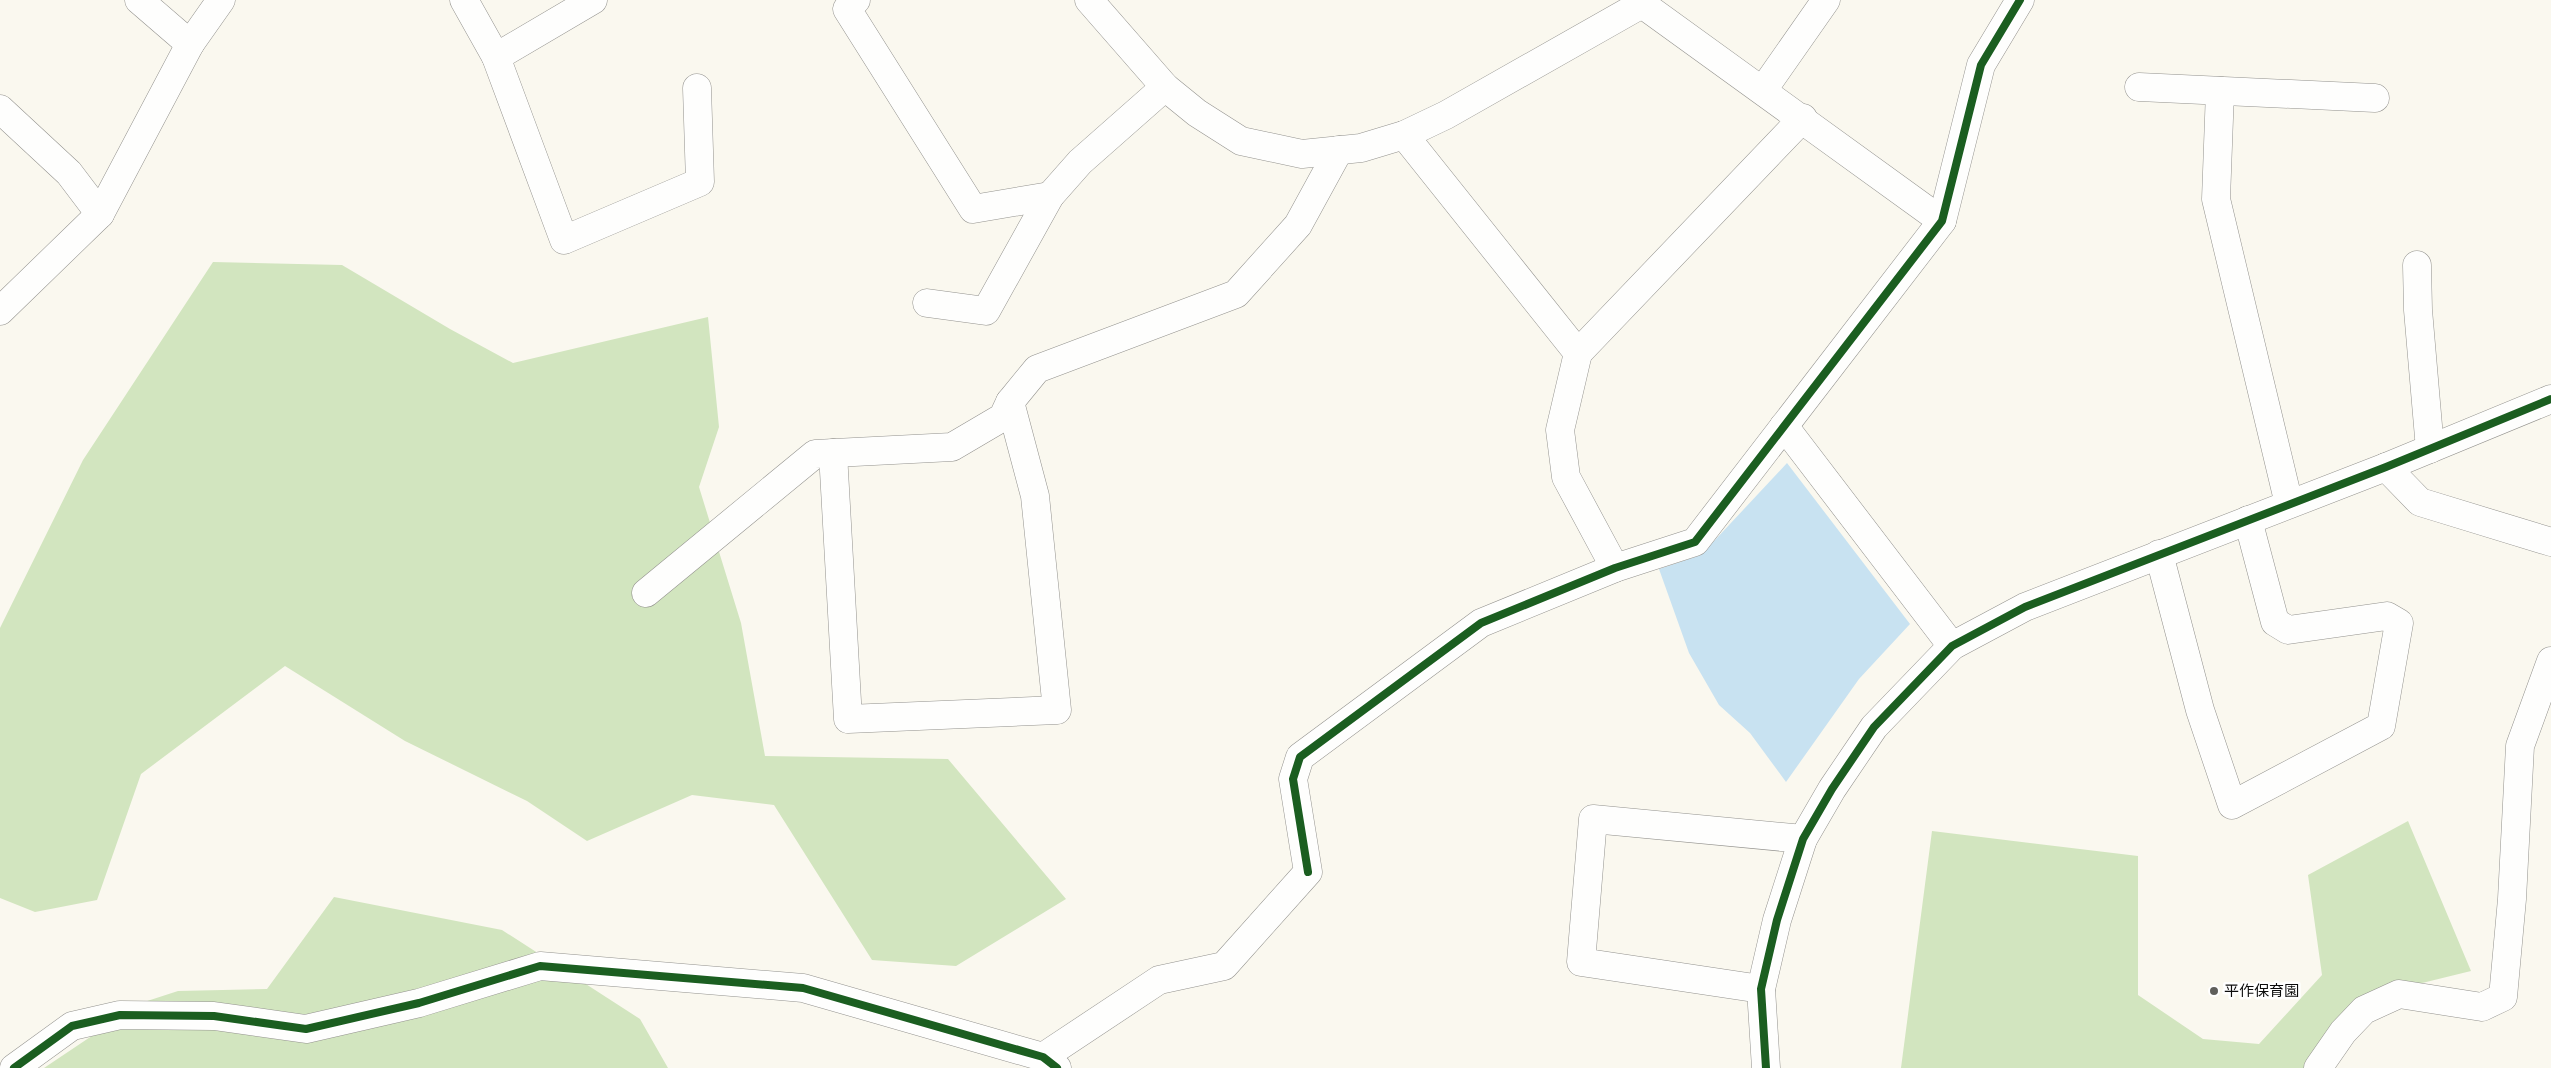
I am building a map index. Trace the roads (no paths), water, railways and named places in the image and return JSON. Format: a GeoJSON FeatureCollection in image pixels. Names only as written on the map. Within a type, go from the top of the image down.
{"type":"FeatureCollection","features":[{"type":"Feature","properties":{"kind":"street"},"geometry":{"type":"LineString","coordinates":[[139,0],[190,44]]}},
{"type":"Feature","properties":{"kind":"street"},"geometry":{"type":"LineString","coordinates":[[0,311],[100,214],[190,44],[221,0]]}},
{"type":"Feature","properties":{"kind":"street"},"geometry":{"type":"LineString","coordinates":[[464,0],[496,56],[564,240],[700,182],[697,88]]}},
{"type":"Feature","properties":{"kind":"street"},"geometry":{"type":"LineString","coordinates":[[496,56],[593,0]]}},
{"type":"Feature","properties":{"kind":"street"},"geometry":{"type":"LineString","coordinates":[[856,0],[847,9],[973,209],[1050,196]]}},
{"type":"Feature","properties":{"kind":"street"},"geometry":{"type":"LineString","coordinates":[[1089,0],[1165,87],[1197,113],[1241,141],[1302,154],[1361,148],[1404,135],[1454,110],[1643,2],[1942,220]]}},
{"type":"Feature","properties":{"kind":"street"},"geometry":{"type":"LineString","coordinates":[[1763,90],[1826,0]]}},
{"type":"Feature","properties":{"kind":"street"},"geometry":{"type":"LineString","coordinates":[[14,1068],[72,1026],[120,1015],[214,1016],[306,1029],[419,1002],[540,966],[803,988],[1050,1062],[1158,980],[1224,966],[1308,872],[1293,779],[1300,757],[1481,623],[1615,568],[1695,542],[1942,220],[1981,65],[2020,0]]}},
{"type":"Feature","properties":{"kind":"street"},"geometry":{"type":"LineString","coordinates":[[928,303],[986,312],[1050,196],[1080,162],[1165,87]]}},
{"type":"Feature","properties":{"kind":"street"},"geometry":{"type":"LineString","coordinates":[[2139,87],[2374,98]]}},
{"type":"Feature","properties":{"kind":"street"},"geometry":{"type":"LineString","coordinates":[[2220,91],[2216,199],[2289,504]]}},
{"type":"Feature","properties":{"kind":"street"},"geometry":{"type":"LineString","coordinates":[[0,109],[69,173],[100,214]]}},
{"type":"Feature","properties":{"kind":"street"},"geometry":{"type":"LineString","coordinates":[[1615,568],[1566,477],[1560,430],[1578,353],[1803,118]]}},
{"type":"Feature","properties":{"kind":"street"},"geometry":{"type":"LineString","coordinates":[[1404,135],[1578,353]]}},
{"type":"Feature","properties":{"kind":"street"},"geometry":{"type":"LineString","coordinates":[[646,593],[816,454],[952,447],[1003,417],[1010,402],[1037,369],[1236,294],[1298,225],[1339,150]]}},
{"type":"Feature","properties":{"kind":"street"},"geometry":{"type":"LineString","coordinates":[[2417,265],[2418,310],[2430,449]]}},
{"type":"Feature","properties":{"kind":"street"},"geometry":{"type":"LineString","coordinates":[[1766,1068],[1762,989],[1777,920],[1803,839],[1874,727],[1952,646],[2025,608],[2159,554],[2386,467],[2551,400]]}},
{"type":"Feature","properties":{"kind":"street"},"geometry":{"type":"LineString","coordinates":[[833,453],[848,718],[1057,710],[1035,496],[1010,402]]}},
{"type":"Feature","properties":{"kind":"street"},"geometry":{"type":"LineString","coordinates":[[1784,426],[1952,646]]}},
{"type":"Feature","properties":{"kind":"street"},"geometry":{"type":"LineString","coordinates":[[2386,467],[2420,502],[2551,542]]}},
{"type":"Feature","properties":{"kind":"street"},"geometry":{"type":"LineString","coordinates":[[2159,554],[2200,710],[2232,805],[2381,726],[2399,623],[2387,616],[2288,630],[2275,622],[2248,520]]}},
{"type":"Feature","properties":{"kind":"street"},"geometry":{"type":"LineString","coordinates":[[2318,1068],[2343,1032],[2364,1010],[2399,994],[2482,1007],[2503,997],[2512,899],[2520,746],[2551,662]]}},
{"type":"Feature","properties":{"kind":"street"},"geometry":{"type":"LineString","coordinates":[[1762,989],[1581,962],[1593,819],[1803,839]]}},
{"type":"Feature","properties":{"kind":"water"},"geometry":{"type":"Polygon","coordinates":[[[1787,463],[1910,624],[1859,679],[1786,782],[1750,733],[1719,705],[1689,653],[1659,569],[1701,555],[1787,463]]]}},
{"type":"Feature","properties":{"kind":"place","name":"平作保育園"},"geometry":{"type":"Point","coordinates":[2214,991]}}]}
